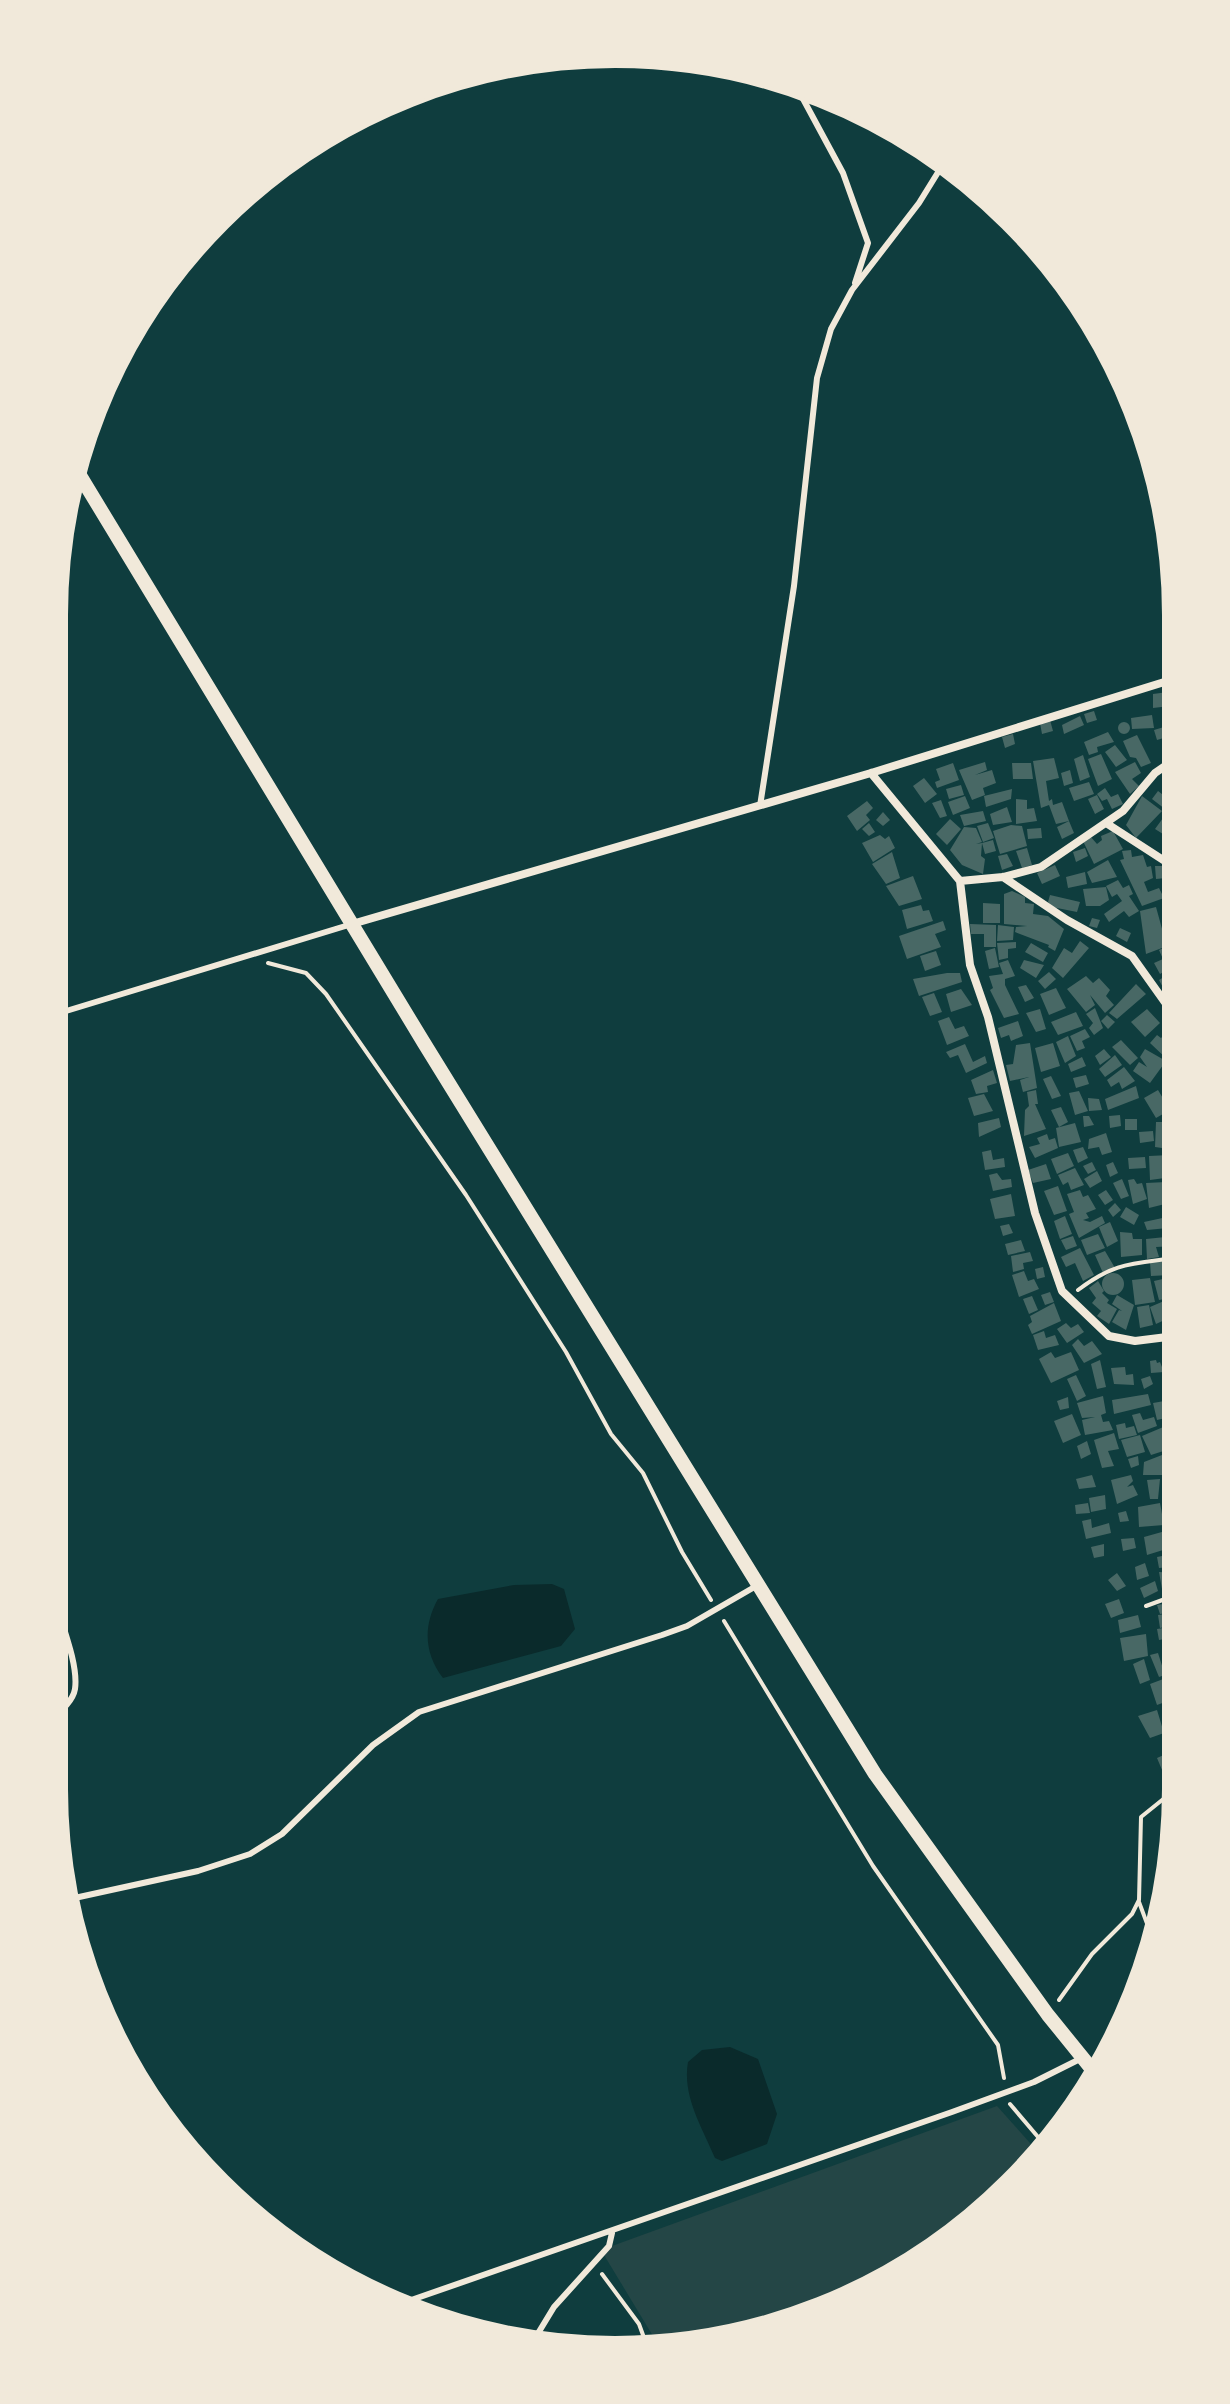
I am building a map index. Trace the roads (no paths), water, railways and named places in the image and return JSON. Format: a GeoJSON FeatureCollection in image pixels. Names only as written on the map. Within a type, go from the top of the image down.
{"type":"FeatureCollection","features":[{"type":"Feature","properties":{"kind":"street"},"geometry":{"type":"LineString","coordinates":[[83,481],[875,1774],[1048,2015],[1089,2066]]}},
{"type":"Feature","properties":{"kind":"street"},"geometry":{"type":"LineString","coordinates":[[352,924],[871,773],[1164,682]]}},
{"type":"Feature","properties":{"kind":"street"},"geometry":{"type":"LineString","coordinates":[[960,881],[1003,877],[1041,867],[1123,811],[1164,765]]}},
{"type":"Feature","properties":{"kind":"street"},"geometry":{"type":"LineString","coordinates":[[871,773],[960,881],[970,965],[988,1017],[1019,1153],[1050,1259],[1069,1301],[1109,1336],[1135,1341],[1164,1337]]}},
{"type":"Feature","properties":{"kind":"street"},"geometry":{"type":"LineString","coordinates":[[1106,823],[1164,861]]}},
{"type":"Feature","properties":{"kind":"street"},"geometry":{"type":"LineString","coordinates":[[1003,877],[1067,920],[1132,956],[1164,1001]]}},
{"type":"Feature","properties":{"kind":"lane"},"geometry":{"type":"LineString","coordinates":[[804,100],[843,173],[868,243],[852,290]]}},
{"type":"Feature","properties":{"kind":"lane"},"geometry":{"type":"LineString","coordinates":[[760,806],[794,586],[817,378],[831,329],[852,290],[919,203],[938,172]]}},
{"type":"Feature","properties":{"kind":"lane"},"geometry":{"type":"LineString","coordinates":[[66,1011],[352,924]]}},
{"type":"Feature","properties":{"kind":"lane"},"geometry":{"type":"LineString","coordinates":[[77,1897],[198,1871],[250,1854],[282,1834],[357,1760],[419,1712],[662,1635],[718,1609],[758,1585]]}},
{"type":"Feature","properties":{"kind":"lane"},"geometry":{"type":"LineString","coordinates":[[66,1643],[72,1659],[75,1689],[66,1704]]}},
{"type":"Feature","properties":{"kind":"lane"},"geometry":{"type":"LineString","coordinates":[[414,2299],[612,2233],[1002,2094],[1082,2058]]}},
{"type":"Feature","properties":{"kind":"lane"},"geometry":{"type":"LineString","coordinates":[[539,2332],[554,2307],[609,2246],[612,2233]]}}]}
